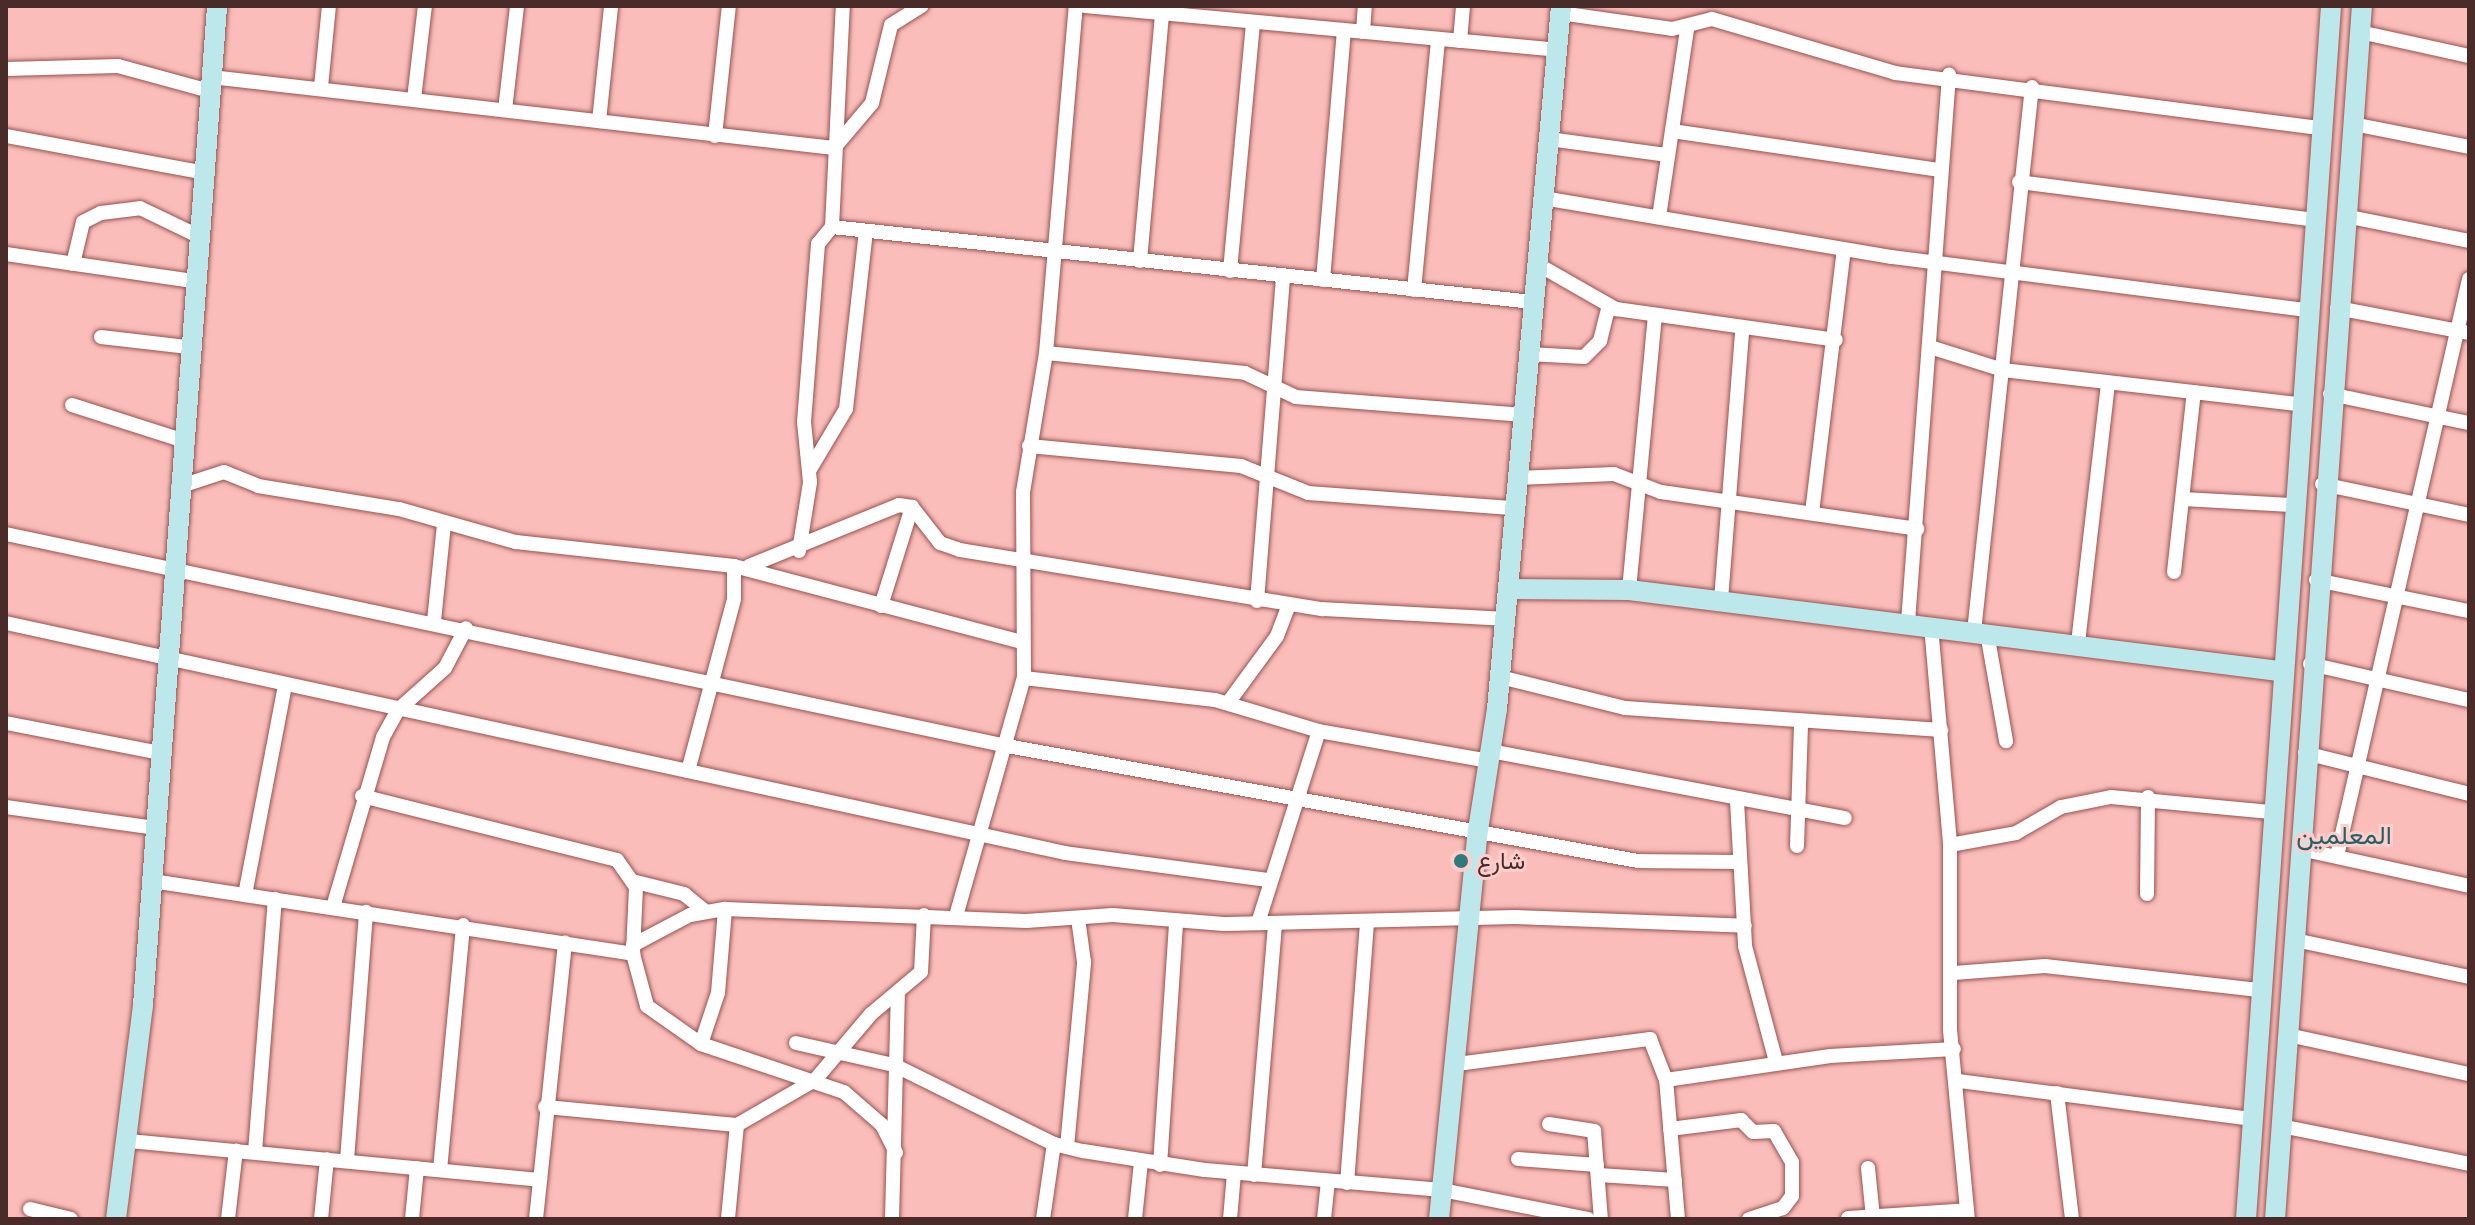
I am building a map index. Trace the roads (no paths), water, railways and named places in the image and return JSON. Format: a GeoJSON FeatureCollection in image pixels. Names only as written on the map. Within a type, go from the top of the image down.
{"type":"FeatureCollection","features":[{"type":"Feature","properties":{"kind":"street"},"geometry":{"type":"LineString","coordinates":[[116,1219],[128,1141],[152,881],[170,569],[217,6]]}},
{"type":"Feature","properties":{"kind":"street"},"geometry":{"type":"LineString","coordinates":[[321,87],[329,6]]}},
{"type":"Feature","properties":{"kind":"street"},"geometry":{"type":"LineString","coordinates":[[414,99],[425,6]]}},
{"type":"Feature","properties":{"kind":"street"},"geometry":{"type":"LineString","coordinates":[[505,110],[517,6]]}},
{"type":"Feature","properties":{"kind":"street"},"geometry":{"type":"LineString","coordinates":[[599,121],[611,6]]}},
{"type":"Feature","properties":{"kind":"street"},"geometry":{"type":"LineString","coordinates":[[715,136],[729,6]]}},
{"type":"Feature","properties":{"kind":"street"},"geometry":{"type":"LineString","coordinates":[[799,551],[809,471],[804,422],[818,244],[832,227],[843,6]]}},
{"type":"Feature","properties":{"kind":"street"},"geometry":{"type":"LineString","coordinates":[[834,148],[872,103],[891,25],[921,6]]}},
{"type":"Feature","properties":{"kind":"street"},"geometry":{"type":"LineString","coordinates":[[956,916],[982,836],[1024,678],[1021,642],[1029,446],[1046,353],[1052,252],[1076,6]]}},
{"type":"Feature","properties":{"kind":"street"},"geometry":{"type":"LineString","coordinates":[[1085,6],[1162,13],[1184,11],[1253,22],[1557,50]]}},
{"type":"Feature","properties":{"kind":"street"},"geometry":{"type":"LineString","coordinates":[[1273,23],[1274,6]]}},
{"type":"Feature","properties":{"kind":"street"},"geometry":{"type":"LineString","coordinates":[[1363,32],[1365,6]]}},
{"type":"Feature","properties":{"kind":"street"},"geometry":{"type":"LineString","coordinates":[[1460,41],[1463,6]]}},
{"type":"Feature","properties":{"kind":"street"},"geometry":{"type":"LineString","coordinates":[[2246,1219],[2279,671],[2331,6]]}},
{"type":"Feature","properties":{"kind":"street"},"geometry":{"type":"LineString","coordinates":[[2278,1218],[2281,1126],[2322,484],[2362,6]]}},
{"type":"Feature","properties":{"kind":"street"},"geometry":{"type":"LineString","coordinates":[[1439,1219],[1473,923],[1478,830],[1500,677],[1561,9],[1687,29],[1712,19],[1859,65],[2321,128]]}},
{"type":"Feature","properties":{"kind":"street"},"geometry":{"type":"LineString","coordinates":[[1140,261],[1162,13]]}},
{"type":"Feature","properties":{"kind":"street"},"geometry":{"type":"LineString","coordinates":[[1230,271],[1253,22]]}},
{"type":"Feature","properties":{"kind":"street"},"geometry":{"type":"LineString","coordinates":[[1659,217],[1687,29]]}},
{"type":"Feature","properties":{"kind":"street"},"geometry":{"type":"LineString","coordinates":[[1323,280],[1344,30]]}},
{"type":"Feature","properties":{"kind":"street"},"geometry":{"type":"LineString","coordinates":[[2360,32],[2469,56]]}},
{"type":"Feature","properties":{"kind":"street"},"geometry":{"type":"LineString","coordinates":[[1414,290],[1438,39]]}},
{"type":"Feature","properties":{"kind":"street"},"geometry":{"type":"LineString","coordinates":[[6,69],[118,66],[210,84],[321,87],[834,148]]}},
{"type":"Feature","properties":{"kind":"street"},"geometry":{"type":"LineString","coordinates":[[1908,622],[1949,75]]}},
{"type":"Feature","properties":{"kind":"street"},"geometry":{"type":"LineString","coordinates":[[2006,741],[1980,632],[2019,182],[2032,87]]}},
{"type":"Feature","properties":{"kind":"street"},"geometry":{"type":"LineString","coordinates":[[2353,124],[2469,147]]}},
{"type":"Feature","properties":{"kind":"street"},"geometry":{"type":"LineString","coordinates":[[1672,131],[1940,170]]}},
{"type":"Feature","properties":{"kind":"street"},"geometry":{"type":"LineString","coordinates":[[6,136],[201,172]]}},
{"type":"Feature","properties":{"kind":"street"},"geometry":{"type":"LineString","coordinates":[[1549,139],[1668,155]]}},
{"type":"Feature","properties":{"kind":"street"},"geometry":{"type":"LineString","coordinates":[[2019,182],[2314,220]]}},
{"type":"Feature","properties":{"kind":"street"},"geometry":{"type":"LineString","coordinates":[[1543,198],[1844,250],[2012,275],[2306,310]]}},
{"type":"Feature","properties":{"kind":"street"},"geometry":{"type":"LineString","coordinates":[[73,264],[83,222],[101,213],[140,208],[196,235]]}},
{"type":"Feature","properties":{"kind":"street"},"geometry":{"type":"LineString","coordinates":[[2345,216],[2469,241]]}},
{"type":"Feature","properties":{"kind":"street"},"geometry":{"type":"LineString","coordinates":[[832,227],[1533,302]]}},
{"type":"Feature","properties":{"kind":"street"},"geometry":{"type":"LineString","coordinates":[[809,471],[846,409],[866,231]]}},
{"type":"Feature","properties":{"kind":"street"},"geometry":{"type":"LineString","coordinates":[[1812,513],[1836,340],[1844,250]]}},
{"type":"Feature","properties":{"kind":"street"},"geometry":{"type":"LineString","coordinates":[[6,254],[193,281]]}},
{"type":"Feature","properties":{"kind":"street"},"geometry":{"type":"LineString","coordinates":[[1537,264],[1609,305],[1742,332],[1836,340]]}},
{"type":"Feature","properties":{"kind":"street"},"geometry":{"type":"LineString","coordinates":[[1257,601],[1283,276]]}},
{"type":"Feature","properties":{"kind":"street"},"geometry":{"type":"LineString","coordinates":[[2337,856],[2439,416],[2463,332],[2469,279]]}},
{"type":"Feature","properties":{"kind":"street"},"geometry":{"type":"LineString","coordinates":[[1528,354],[1584,357],[1600,341],[1609,305]]}},
{"type":"Feature","properties":{"kind":"street"},"geometry":{"type":"LineString","coordinates":[[2337,308],[2463,332]]}},
{"type":"Feature","properties":{"kind":"street"},"geometry":{"type":"LineString","coordinates":[[1629,590],[1655,315]]}},
{"type":"Feature","properties":{"kind":"street"},"geometry":{"type":"LineString","coordinates":[[1721,600],[1742,332]]}},
{"type":"Feature","properties":{"kind":"street"},"geometry":{"type":"LineString","coordinates":[[101,337],[188,347]]}},
{"type":"Feature","properties":{"kind":"street"},"geometry":{"type":"LineString","coordinates":[[1930,347],[2003,370],[2299,404]]}},
{"type":"Feature","properties":{"kind":"street"},"geometry":{"type":"LineString","coordinates":[[1046,353],[1245,373],[1296,397],[1523,415]]}},
{"type":"Feature","properties":{"kind":"street"},"geometry":{"type":"LineString","coordinates":[[2078,643],[2108,383]]}},
{"type":"Feature","properties":{"kind":"street"},"geometry":{"type":"LineString","coordinates":[[2174,572],[2194,392]]}},
{"type":"Feature","properties":{"kind":"street"},"geometry":{"type":"LineString","coordinates":[[2330,394],[2469,423]]}},
{"type":"Feature","properties":{"kind":"street"},"geometry":{"type":"LineString","coordinates":[[72,405],[182,440]]}},
{"type":"Feature","properties":{"kind":"street"},"geometry":{"type":"LineString","coordinates":[[1029,446],[1241,466],[1308,493],[1514,508]]}},
{"type":"Feature","properties":{"kind":"street"},"geometry":{"type":"LineString","coordinates":[[2295,452],[2325,455]]}},
{"type":"Feature","properties":{"kind":"street"},"geometry":{"type":"LineString","coordinates":[[178,487],[224,472],[258,486],[399,509],[516,542],[734,566],[1021,642]]}},
{"type":"Feature","properties":{"kind":"street"},"geometry":{"type":"LineString","coordinates":[[1517,478],[1614,474],[1640,487],[1917,529]]}},
{"type":"Feature","properties":{"kind":"street"},"geometry":{"type":"LineString","coordinates":[[2322,484],[2469,515]]}},
{"type":"Feature","properties":{"kind":"street"},"geometry":{"type":"LineString","coordinates":[[2183,499],[2291,505]]}},
{"type":"Feature","properties":{"kind":"street"},"geometry":{"type":"LineString","coordinates":[[734,566],[799,551],[889,505],[912,507],[940,543],[1025,560],[1289,605],[1505,619]]}},
{"type":"Feature","properties":{"kind":"street"},"geometry":{"type":"LineString","coordinates":[[881,606],[912,507]]}},
{"type":"Feature","properties":{"kind":"street"},"geometry":{"type":"LineString","coordinates":[[434,621],[444,524]]}},
{"type":"Feature","properties":{"kind":"street"},"geometry":{"type":"LineString","coordinates":[[6,534],[434,621],[710,685],[1007,746],[1638,861],[1735,862]]}},
{"type":"Feature","properties":{"kind":"street"},"geometry":{"type":"LineString","coordinates":[[688,771],[734,599],[734,566]]}},
{"type":"Feature","properties":{"kind":"street"},"geometry":{"type":"LineString","coordinates":[[2316,580],[2469,611]]}},
{"type":"Feature","properties":{"kind":"street"},"geometry":{"type":"LineString","coordinates":[[1508,589],[1629,590],[2078,643],[2279,671]]}},
{"type":"Feature","properties":{"kind":"street"},"geometry":{"type":"LineString","coordinates":[[1228,703],[1277,636],[1289,605]]}},
{"type":"Feature","properties":{"kind":"street"},"geometry":{"type":"LineString","coordinates":[[6,623],[982,836],[1268,880]]}},
{"type":"Feature","properties":{"kind":"street"},"geometry":{"type":"LineString","coordinates":[[1848,1218],[1967,1214],[1959,1081],[1954,1049],[1950,845],[1931,626]]}},
{"type":"Feature","properties":{"kind":"street"},"geometry":{"type":"LineString","coordinates":[[333,907],[362,796],[398,710],[445,668],[466,628]]}},
{"type":"Feature","properties":{"kind":"street"},"geometry":{"type":"LineString","coordinates":[[2310,664],[2469,700]]}},
{"type":"Feature","properties":{"kind":"street"},"geometry":{"type":"LineString","coordinates":[[1500,677],[1625,708],[1801,724],[1941,730]]}},
{"type":"Feature","properties":{"kind":"street"},"geometry":{"type":"LineString","coordinates":[[1024,678],[1228,703],[1319,731],[1490,756],[1845,818]]}},
{"type":"Feature","properties":{"kind":"street"},"geometry":{"type":"LineString","coordinates":[[245,895],[285,685]]}},
{"type":"Feature","properties":{"kind":"street"},"geometry":{"type":"LineString","coordinates":[[6,723],[161,753]]}},
{"type":"Feature","properties":{"kind":"street"},"geometry":{"type":"LineString","coordinates":[[1797,846],[1794,808],[1801,724]]}},
{"type":"Feature","properties":{"kind":"street"},"geometry":{"type":"LineString","coordinates":[[1258,923],[1268,880],[1319,731]]}},
{"type":"Feature","properties":{"kind":"street"},"geometry":{"type":"LineString","coordinates":[[2305,753],[2469,794]]}},
{"type":"Feature","properties":{"kind":"street"},"geometry":{"type":"LineString","coordinates":[[362,796],[604,852],[632,881],[684,894],[704,910]]}},
{"type":"Feature","properties":{"kind":"street"},"geometry":{"type":"LineString","coordinates":[[1950,845],[2016,833],[2082,801],[2148,797],[2270,812]]}},
{"type":"Feature","properties":{"kind":"street"},"geometry":{"type":"LineString","coordinates":[[2147,894],[2148,797]]}},
{"type":"Feature","properties":{"kind":"street"},"geometry":{"type":"LineString","coordinates":[[1737,801],[1735,862],[1745,926],[1776,1062]]}},
{"type":"Feature","properties":{"kind":"street"},"geometry":{"type":"LineString","coordinates":[[6,807],[155,828]]}},
{"type":"Feature","properties":{"kind":"street"},"geometry":{"type":"LineString","coordinates":[[2300,849],[2469,886]]}},
{"type":"Feature","properties":{"kind":"street"},"geometry":{"type":"LineString","coordinates":[[152,881],[463,925],[565,943],[633,950],[704,910],[725,909],[1258,923],[1473,923],[1515,917],[1745,926]]}},
{"type":"Feature","properties":{"kind":"street"},"geometry":{"type":"LineString","coordinates":[[632,881],[633,950],[647,1006],[701,1044],[815,1080],[863,1104],[896,1153]]}},
{"type":"Feature","properties":{"kind":"street"},"geometry":{"type":"LineString","coordinates":[[255,1152],[275,899]]}},
{"type":"Feature","properties":{"kind":"street"},"geometry":{"type":"LineString","coordinates":[[701,1044],[718,993],[725,909]]}},
{"type":"Feature","properties":{"kind":"street"},"geometry":{"type":"LineString","coordinates":[[347,1160],[366,912]]}},
{"type":"Feature","properties":{"kind":"street"},"geometry":{"type":"LineString","coordinates":[[545,1107],[737,1125],[815,1080],[840,1051],[921,972],[924,915]]}},
{"type":"Feature","properties":{"kind":"street"},"geometry":{"type":"LineString","coordinates":[[1043,1219],[1060,1146],[1084,962],[1078,918]]}},
{"type":"Feature","properties":{"kind":"street"},"geometry":{"type":"LineString","coordinates":[[1160,1165],[1176,921]]}},
{"type":"Feature","properties":{"kind":"street"},"geometry":{"type":"LineString","coordinates":[[1254,1175],[1275,923]]}},
{"type":"Feature","properties":{"kind":"street"},"geometry":{"type":"LineString","coordinates":[[1347,1183],[1367,924]]}},
{"type":"Feature","properties":{"kind":"street"},"geometry":{"type":"LineString","coordinates":[[440,1170],[463,925]]}},
{"type":"Feature","properties":{"kind":"street"},"geometry":{"type":"LineString","coordinates":[[2295,940],[2469,977]]}},
{"type":"Feature","properties":{"kind":"street"},"geometry":{"type":"LineString","coordinates":[[536,1219],[545,1107],[565,943]]}},
{"type":"Feature","properties":{"kind":"street"},"geometry":{"type":"LineString","coordinates":[[1954,973],[2045,966],[2259,990]]}},
{"type":"Feature","properties":{"kind":"street"},"geometry":{"type":"LineString","coordinates":[[892,1219],[898,995]]}},
{"type":"Feature","properties":{"kind":"street"},"geometry":{"type":"LineString","coordinates":[[2288,1035],[2469,1074]]}},
{"type":"Feature","properties":{"kind":"street"},"geometry":{"type":"LineString","coordinates":[[1457,1064],[1650,1039],[1666,1080],[1678,1219]]}},
{"type":"Feature","properties":{"kind":"street"},"geometry":{"type":"LineString","coordinates":[[796,1043],[894,1065],[1060,1146],[1160,1165],[1442,1190],[1588,1219]]}},
{"type":"Feature","properties":{"kind":"street"},"geometry":{"type":"LineString","coordinates":[[1666,1080],[1776,1062],[1954,1049]]}},
{"type":"Feature","properties":{"kind":"street"},"geometry":{"type":"LineString","coordinates":[[1959,1081],[2252,1119]]}},
{"type":"Feature","properties":{"kind":"street"},"geometry":{"type":"LineString","coordinates":[[2057,1093],[2072,1219]]}},
{"type":"Feature","properties":{"kind":"street"},"geometry":{"type":"LineString","coordinates":[[1670,1129],[1741,1120],[1753,1132],[1774,1131],[1792,1162],[1792,1196],[1783,1208],[1749,1219]]}},
{"type":"Feature","properties":{"kind":"street"},"geometry":{"type":"LineString","coordinates":[[1549,1124],[1594,1131],[1601,1219]]}},
{"type":"Feature","properties":{"kind":"street"},"geometry":{"type":"LineString","coordinates":[[728,1219],[737,1125]]}},
{"type":"Feature","properties":{"kind":"street"},"geometry":{"type":"LineString","coordinates":[[2281,1126],[2469,1164]]}},
{"type":"Feature","properties":{"kind":"street"},"geometry":{"type":"LineString","coordinates":[[128,1141],[540,1180]]}},
{"type":"Feature","properties":{"kind":"street"},"geometry":{"type":"LineString","coordinates":[[228,1219],[236,1150]]}},
{"type":"Feature","properties":{"kind":"street"},"geometry":{"type":"LineString","coordinates":[[321,1219],[327,1159]]}},
{"type":"Feature","properties":{"kind":"street"},"geometry":{"type":"LineString","coordinates":[[1518,1159],[1675,1180]]}},
{"type":"Feature","properties":{"kind":"street"},"geometry":{"type":"LineString","coordinates":[[1135,1219],[1141,1162]]}},
{"type":"Feature","properties":{"kind":"street"},"geometry":{"type":"LineString","coordinates":[[412,1219],[417,1168]]}},
{"type":"Feature","properties":{"kind":"street"},"geometry":{"type":"LineString","coordinates":[[1868,1168],[1873,1217]]}},
{"type":"Feature","properties":{"kind":"street"},"geometry":{"type":"LineString","coordinates":[[1230,1219],[1234,1173]]}},
{"type":"Feature","properties":{"kind":"street"},"geometry":{"type":"LineString","coordinates":[[1324,1219],[1328,1182]]}},
{"type":"Feature","properties":{"kind":"street"},"geometry":{"type":"LineString","coordinates":[[30,1209],[71,1219]]}},
{"type":"Feature","properties":{"kind":"place","name":"شارع"},"geometry":{"type":"Point","coordinates":[1461,861]}},
{"type":"Feature","properties":{"kind":"district","name":"المعلمين"},"geometry":{"type":"Point","coordinates":[2344,836]}}]}
